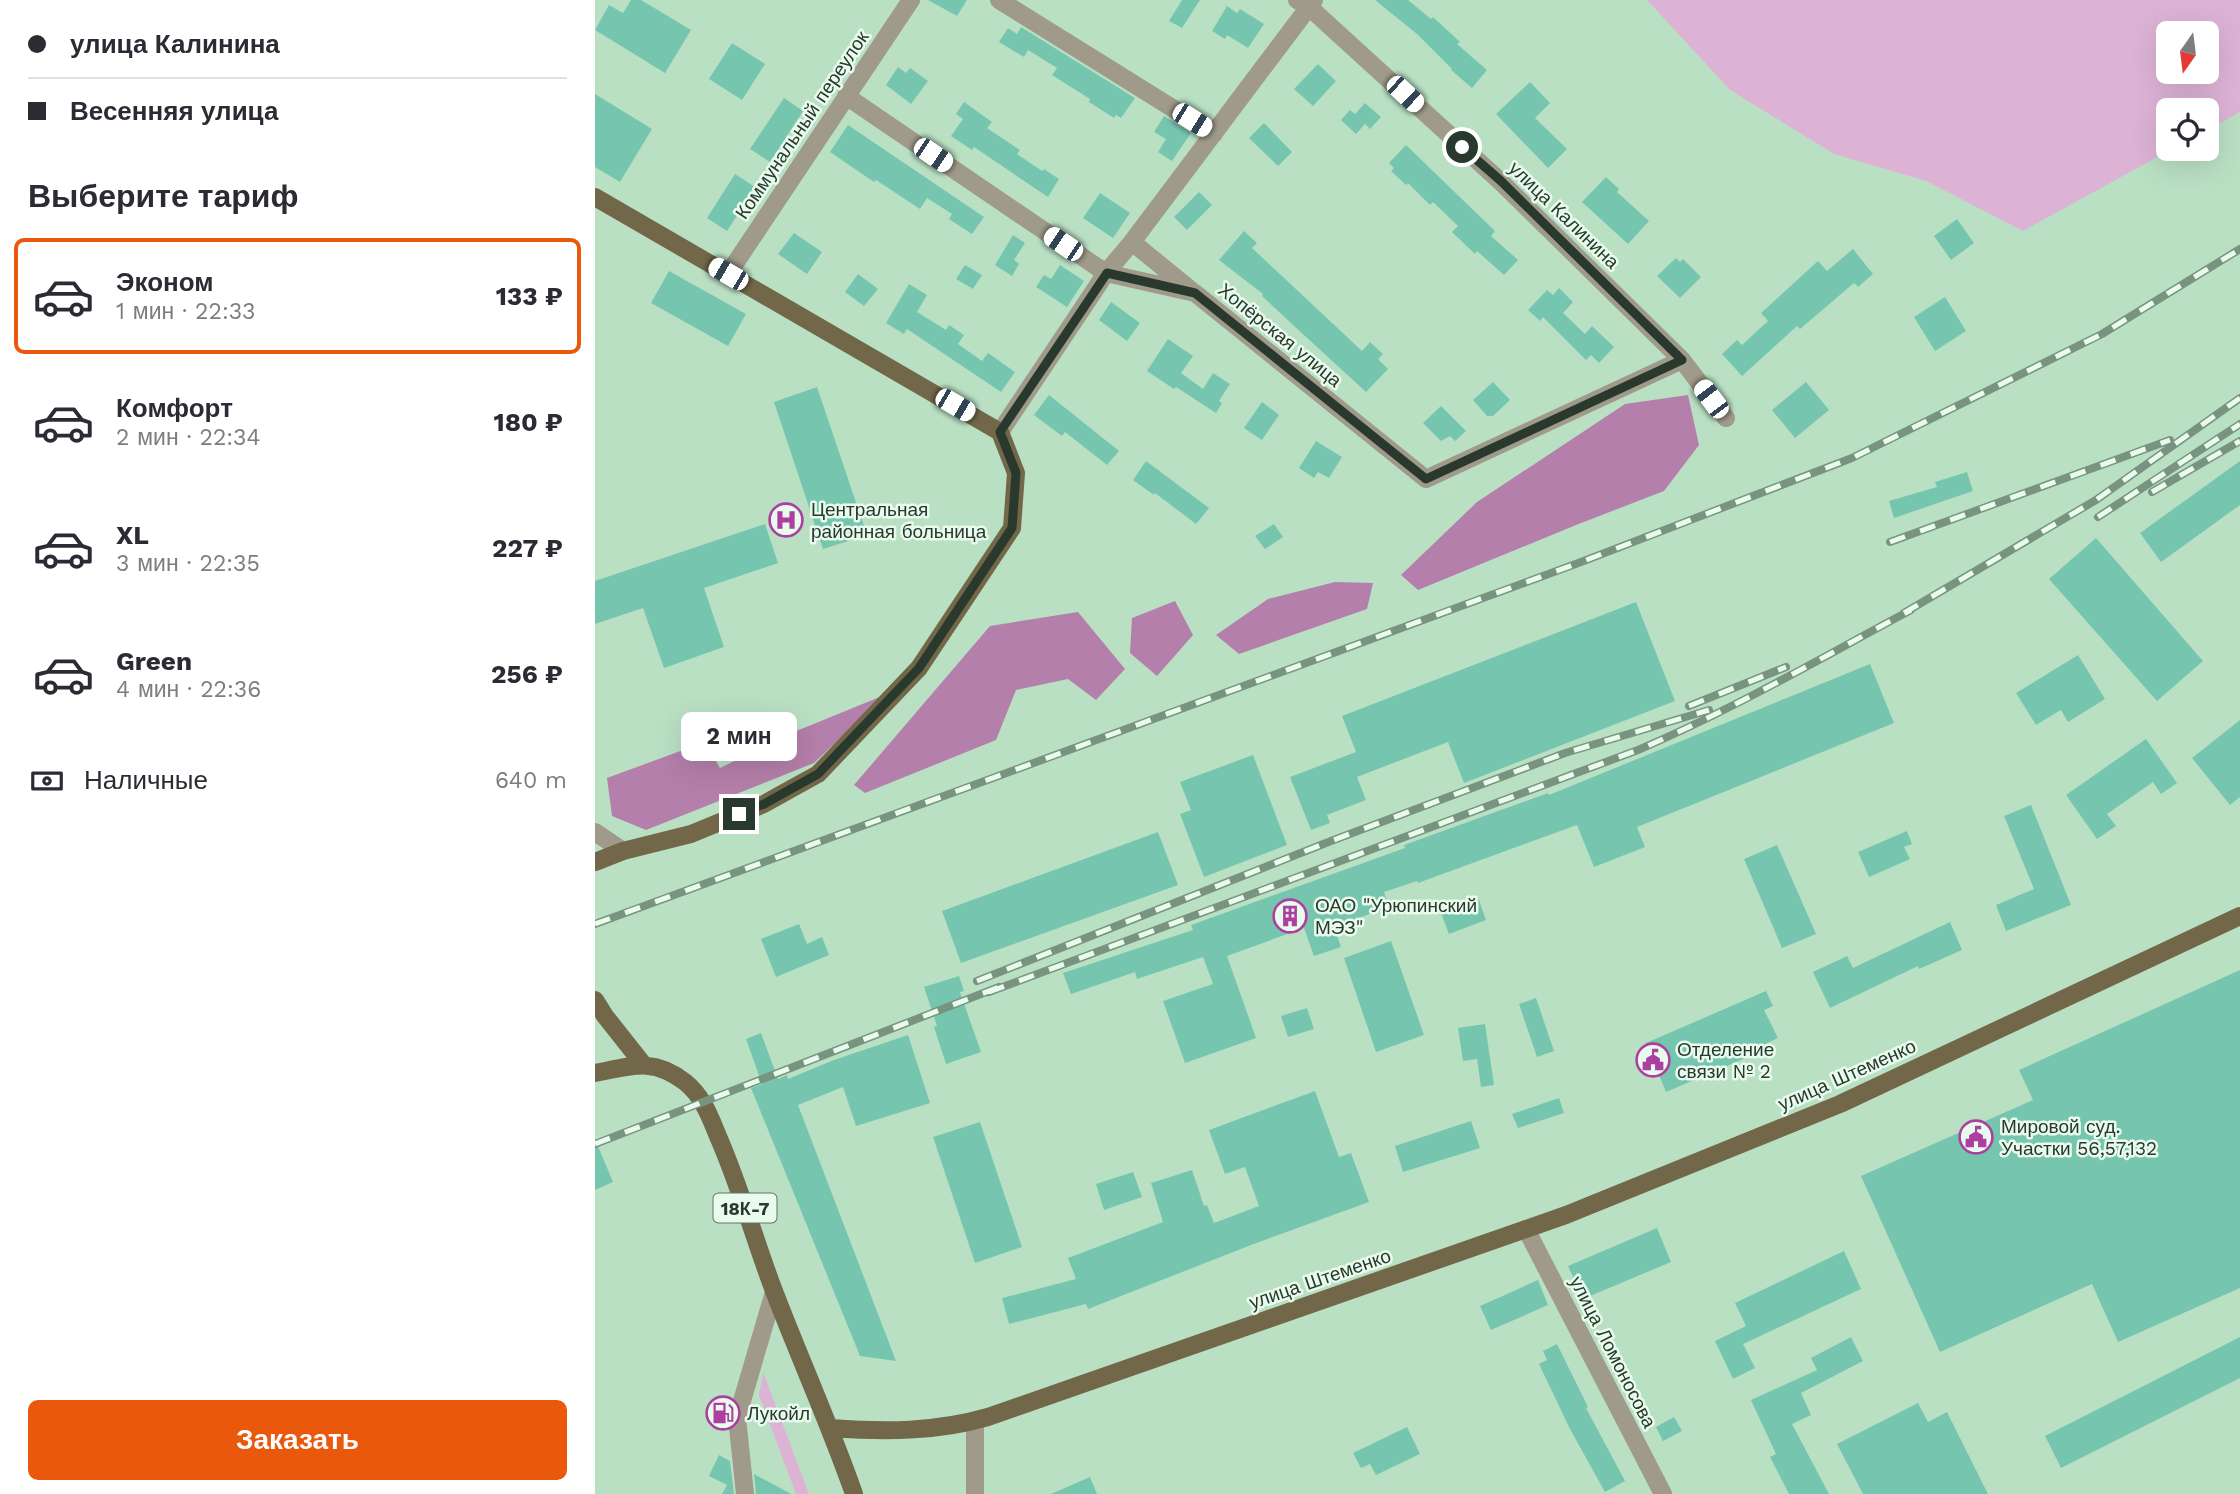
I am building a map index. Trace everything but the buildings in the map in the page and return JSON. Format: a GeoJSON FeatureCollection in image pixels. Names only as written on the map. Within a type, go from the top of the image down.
{"type":"FeatureCollection","features":[{"type":"Feature","properties":{"kind":"main road"},"geometry":{"type":"LineString","coordinates":[[595,197],[1000,432],[1016,473],[1012,528],[919,668],[818,774],[764,804],[691,834],[624,850],[595,862]]}},
{"type":"Feature","properties":{"kind":"main road","name":"улица Штеменко"},"geometry":{"type":"LineString","coordinates":[[831,1428],[881,1432],[923,1430],[975,1421],[1566,1215],[1840,1104],[2240,916]]}},
{"type":"Feature","properties":{"kind":"main road"},"geometry":{"type":"LineString","coordinates":[[595,1000],[643,1064],[595,1073]]}},
{"type":"Feature","properties":{"kind":"main road","name":"18К-7"},"geometry":{"type":"LineString","coordinates":[[643,1064],[669,1071],[688,1084],[703,1102],[733,1172],[774,1292],[831,1428],[854,1494]]}},
{"type":"Feature","properties":{"kind":"street","name":"Коммунальный переулок"},"geometry":{"type":"LineString","coordinates":[[728,274],[911,0]]}},
{"type":"Feature","properties":{"kind":"street"},"geometry":{"type":"LineString","coordinates":[[999,0],[1214,134]]}},
{"type":"Feature","properties":{"kind":"street"},"geometry":{"type":"LineString","coordinates":[[1000,432],[1107,273],[1214,134],[1307,2]]}},
{"type":"Feature","properties":{"kind":"street","name":"улица Калинина"},"geometry":{"type":"LineString","coordinates":[[1307,2],[1501,181],[1682,360],[1726,418]]}},
{"type":"Feature","properties":{"kind":"street","name":"Хопёрская улица"},"geometry":{"type":"LineString","coordinates":[[846,96],[1107,273],[1195,293],[1426,479],[1682,360]]}},
{"type":"Feature","properties":{"kind":"street"},"geometry":{"type":"LineString","coordinates":[[1132,242],[1195,293]]}},
{"type":"Feature","properties":{"kind":"street"},"geometry":{"type":"LineString","coordinates":[[595,832],[624,850]]}},
{"type":"Feature","properties":{"kind":"street","name":"улица Ломоносова"},"geometry":{"type":"LineString","coordinates":[[1526,1229],[1663,1494]]}},
{"type":"Feature","properties":{"kind":"street"},"geometry":{"type":"LineString","coordinates":[[745,1494],[737,1418],[774,1292]]}},
{"type":"Feature","properties":{"kind":"street"},"geometry":{"type":"LineString","coordinates":[[975,1421],[975,1494]]}},
{"type":"Feature","properties":{"kind":"shaded area"},"geometry":{"type":"Polygon","coordinates":[[[1647,0],[2240,0],[2240,112],[2219,123],[2219,98],[2156,98],[2156,158],[2023,231],[1926,181],[1834,154],[1730,90],[1647,0]]]}},
{"type":"Feature","properties":{"kind":"shaded area"},"geometry":{"type":"Polygon","coordinates":[[[1688,395],[1699,445],[1664,491],[1418,590],[1401,575],[1477,502],[1625,404],[1688,395]]]}},
{"type":"Feature","properties":{"kind":"shaded area"},"geometry":{"type":"Polygon","coordinates":[[[1335,582],[1373,583],[1367,609],[1239,654],[1216,635],[1268,599],[1335,582]]]}},
{"type":"Feature","properties":{"kind":"shaded area"},"geometry":{"type":"Polygon","coordinates":[[[1175,601],[1193,635],[1157,676],[1130,653],[1132,618],[1175,601]]]}},
{"type":"Feature","properties":{"kind":"shaded area"},"geometry":{"type":"Polygon","coordinates":[[[1078,612],[1125,669],[1096,700],[1068,679],[1016,690],[996,740],[865,793],[854,785],[990,626],[1078,612]]]}},
{"type":"Feature","properties":{"kind":"shaded area"},"geometry":{"type":"Polygon","coordinates":[[[887,694],[814,763],[646,830],[612,816],[607,778],[705,742],[720,768],[794,732],[887,694]]]}},
{"type":"Feature","properties":{"kind":"shaded area"},"geometry":{"type":"Polygon","coordinates":[[[763,1373],[809,1494],[796,1494],[759,1395],[763,1373]]]}},
{"type":"Feature","properties":{"kind":"railway"},"geometry":{"type":"LineString","coordinates":[[595,924],[1581,562],[1852,458],[2102,334],[2240,249]]}},
{"type":"Feature","properties":{"kind":"railway"},"geometry":{"type":"LineString","coordinates":[[1904,613],[2096,500],[2240,398]]}},
{"type":"Feature","properties":{"kind":"railway"},"geometry":{"type":"LineString","coordinates":[[2098,517],[2240,424]]}},
{"type":"Feature","properties":{"kind":"railway"},"geometry":{"type":"LineString","coordinates":[[1890,542],[2170,440]]}},
{"type":"Feature","properties":{"kind":"railway"},"geometry":{"type":"LineString","coordinates":[[2152,492],[2240,441]]}},
{"type":"Feature","properties":{"kind":"railway"},"geometry":{"type":"LineString","coordinates":[[989,992],[1638,750],[1742,701],[1911,610]]}},
{"type":"Feature","properties":{"kind":"railway"},"geometry":{"type":"LineString","coordinates":[[1689,706],[1786,667]]}},
{"type":"Feature","properties":{"kind":"railway"},"geometry":{"type":"LineString","coordinates":[[977,981],[1331,841],[1565,753],[1709,710]]}},
{"type":"Feature","properties":{"kind":"railway"},"geometry":{"type":"LineString","coordinates":[[595,1144],[999,987]]}},
{"type":"Feature","properties":{"kind":"place","name":"Центральная районная больница"},"geometry":{"type":"Point","coordinates":[786,520]}},
{"type":"Feature","properties":{"kind":"place","name":"ОАО \"Урюпинский МЭЗ\""},"geometry":{"type":"Point","coordinates":[1290,916]}},
{"type":"Feature","properties":{"kind":"place","name":"Отделение связи № 2"},"geometry":{"type":"Point","coordinates":[1653,1060]}},
{"type":"Feature","properties":{"kind":"place","name":"Мировой суд. Участки 56,57,132"},"geometry":{"type":"Point","coordinates":[1976,1137]}},
{"type":"Feature","properties":{"kind":"place","name":"Лукойл"},"geometry":{"type":"Point","coordinates":[723,1413]}},
{"type":"Feature","properties":{"kind":"route"},"geometry":{"type":"LineString","coordinates":[[739,814],[764,804],[818,774],[919,668],[1012,528],[1016,473],[1000,432],[1107,273],[1195,293],[1426,479],[1682,360],[1501,181],[1462,147]]}}]}
